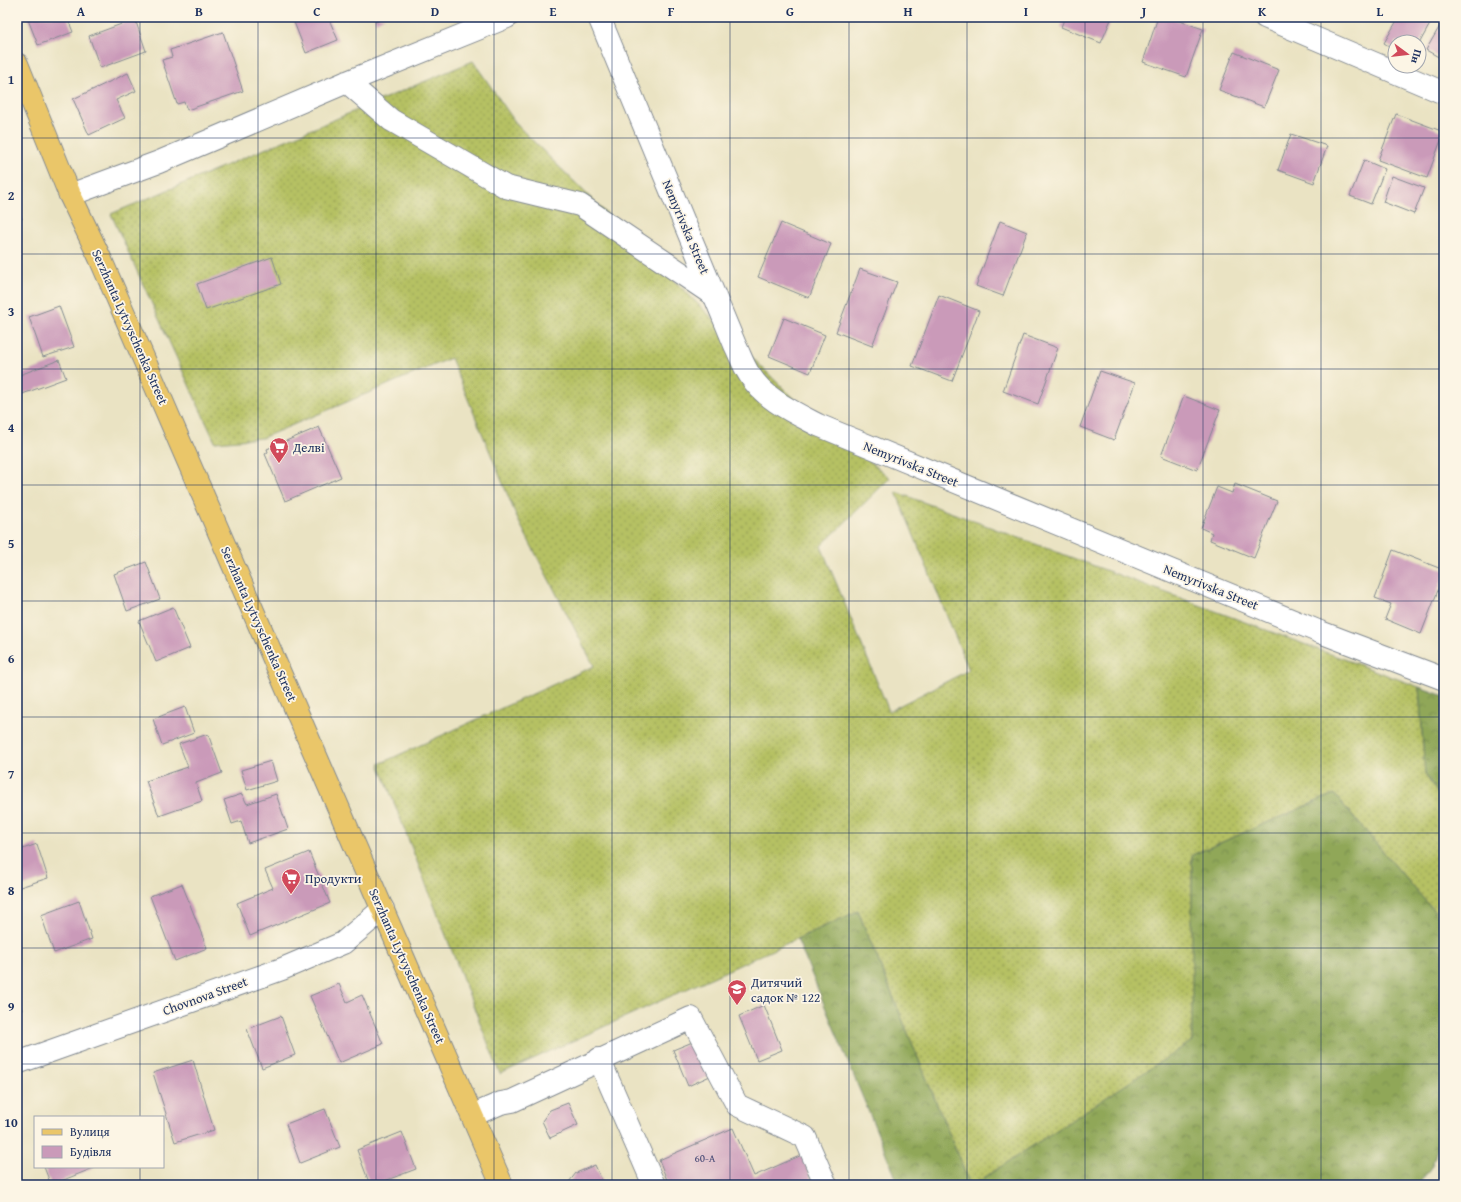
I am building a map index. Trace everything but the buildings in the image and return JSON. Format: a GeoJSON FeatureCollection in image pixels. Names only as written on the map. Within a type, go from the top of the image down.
{"type":"FeatureCollection","features":[{"type":"Feature","properties":{"kind":"main road","name":"Serzhanta Lytvyschenka Street"},"geometry":{"type":"LineString","coordinates":[[17,64],[70,196],[100,258],[473,1115],[502,1185]]}},
{"type":"Feature","properties":{"kind":"street"},"geometry":{"type":"LineString","coordinates":[[70,196],[158,162],[347,82],[507,17]]}},
{"type":"Feature","properties":{"kind":"street","name":"Nemyrivska Street"},"geometry":{"type":"LineString","coordinates":[[599,17],[735,345],[749,374],[762,391],[779,404],[818,425],[1320,632],[1444,679]]}},
{"type":"Feature","properties":{"kind":"street"},"geometry":{"type":"LineString","coordinates":[[1265,17],[1444,93]]}},
{"type":"Feature","properties":{"kind":"street"},"geometry":{"type":"LineString","coordinates":[[347,82],[391,120],[506,187],[580,204],[715,296]]}},
{"type":"Feature","properties":{"kind":"street","name":"Chovnova Street"},"geometry":{"type":"LineString","coordinates":[[17,1064],[295,963],[343,943],[383,909]]}},
{"type":"Feature","properties":{"kind":"street"},"geometry":{"type":"LineString","coordinates":[[473,1115],[512,1100],[691,1018],[737,1105],[806,1137],[826,1185]]}},
{"type":"Feature","properties":{"kind":"street"},"geometry":{"type":"LineString","coordinates":[[600,1059],[654,1185]]}},
{"type":"Feature","properties":{"kind":"green space"},"geometry":{"type":"Polygon","coordinates":[[[473,61],[518,126],[787,392],[890,478],[821,546],[889,711],[969,670],[896,492],[1419,687],[1425,774],[1444,803],[1444,923],[1334,794],[1192,855],[1193,1041],[973,1185],[970,1185],[858,911],[500,1074],[379,764],[594,666],[518,520],[451,358],[262,438],[215,442],[111,214],[473,61]]]}},
{"type":"Feature","properties":{"kind":"green space"},"geometry":{"type":"Polygon","coordinates":[[[1419,687],[1444,696],[1444,803],[1425,774],[1419,687]]]}},
{"type":"Feature","properties":{"kind":"green space"},"geometry":{"type":"Polygon","coordinates":[[[1334,794],[1444,923],[1444,1126],[1432,1166],[1418,1185],[973,1185],[1192,1041],[1192,855],[1334,794]]]}},
{"type":"Feature","properties":{"kind":"green space"},"geometry":{"type":"Polygon","coordinates":[[[858,911],[970,1185],[899,1185],[797,939],[858,911]]]}},
{"type":"Feature","properties":{"kind":"place","name":"Делві"},"geometry":{"type":"Point","coordinates":[279,464]}},
{"type":"Feature","properties":{"kind":"place","name":"Продукти"},"geometry":{"type":"Point","coordinates":[291,895]}},
{"type":"Feature","properties":{"kind":"place","name":"Дитячий садок № 122"},"geometry":{"type":"Point","coordinates":[737,1006]}}]}
